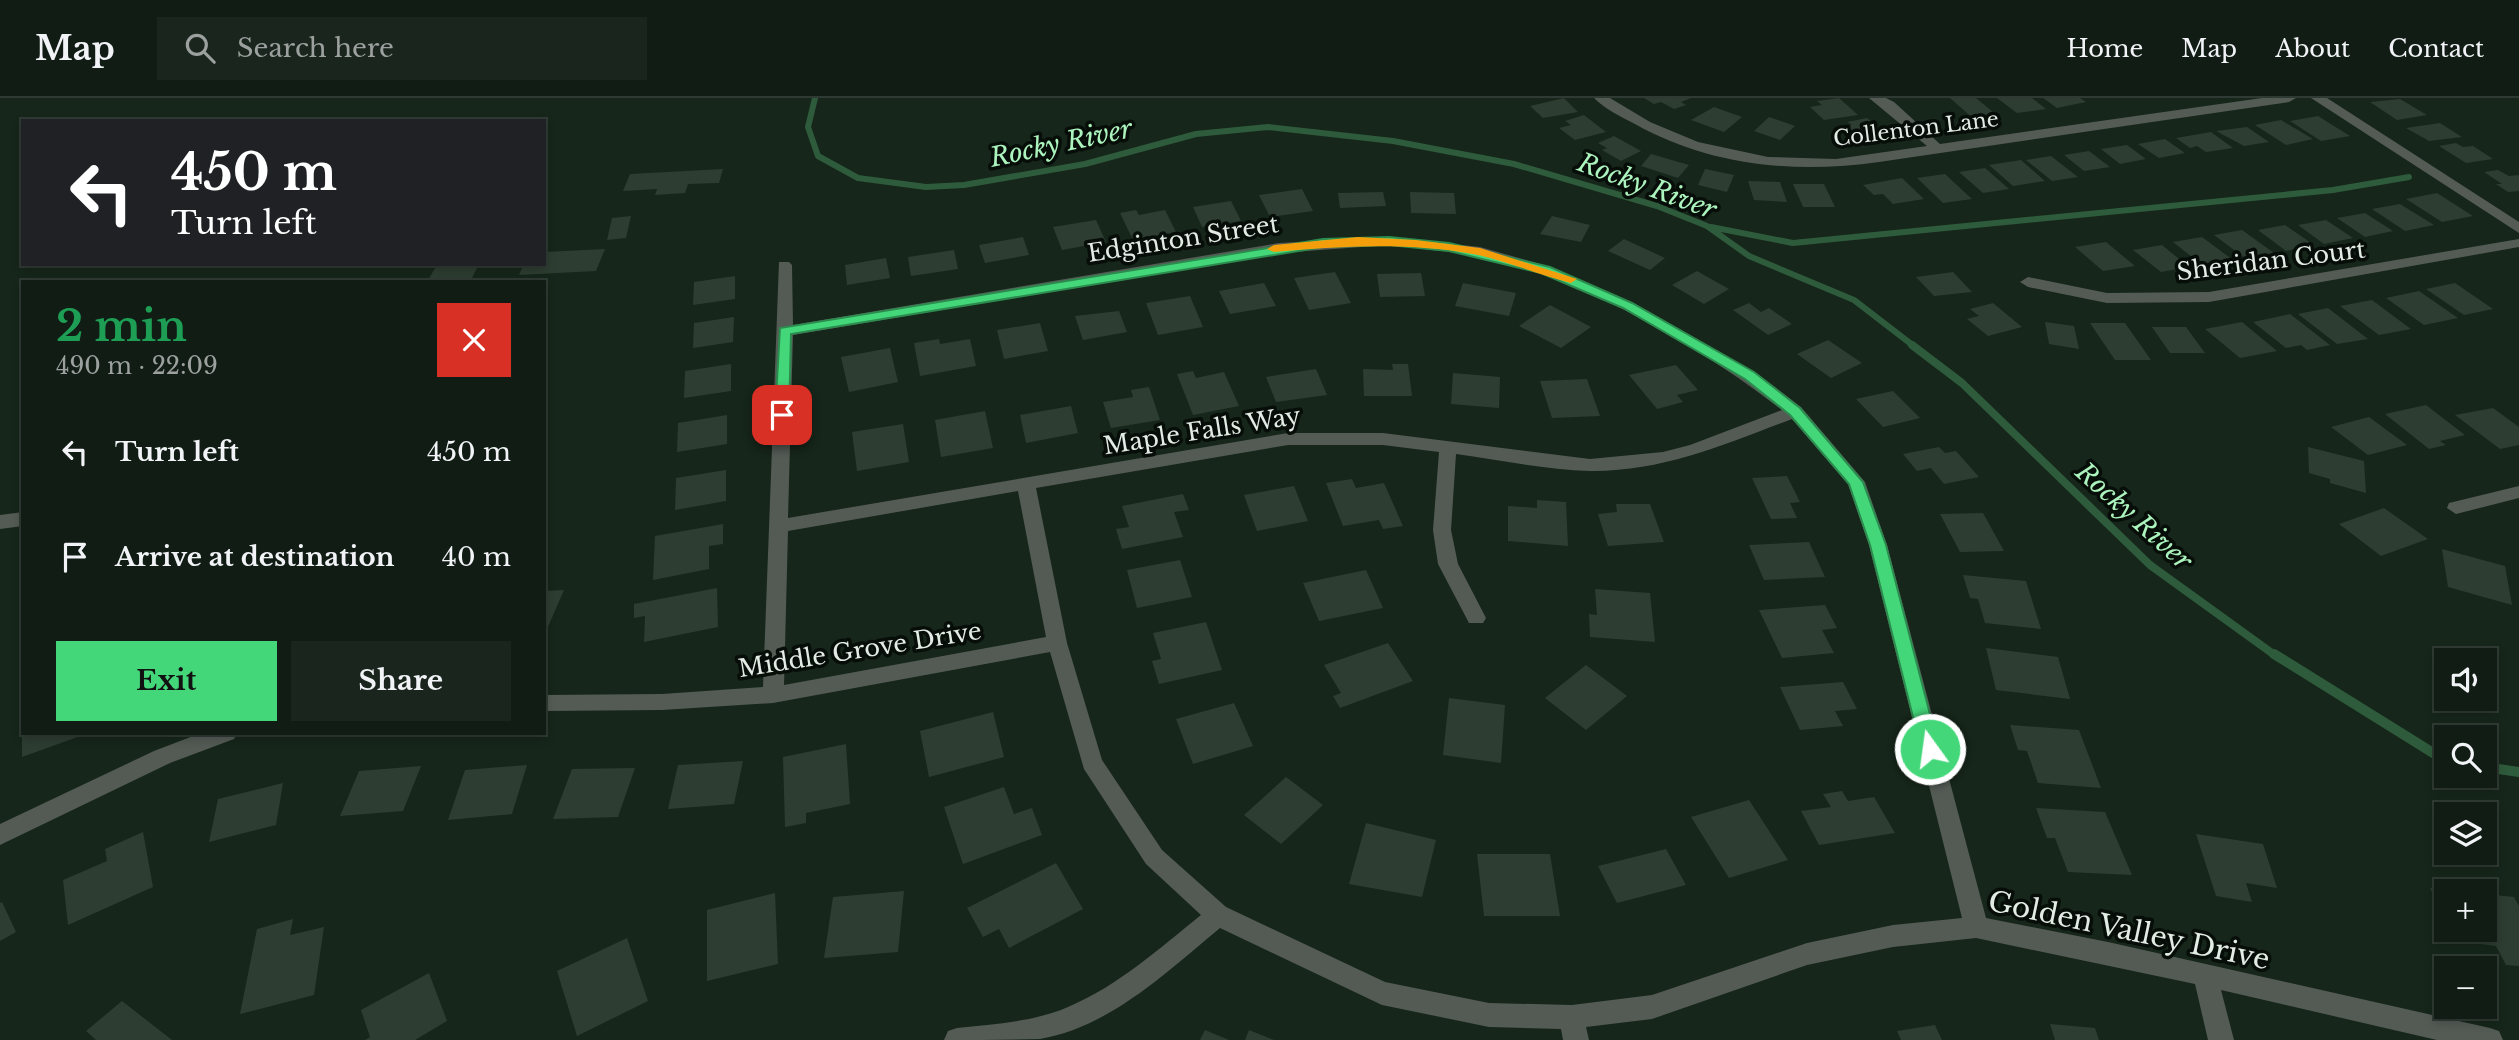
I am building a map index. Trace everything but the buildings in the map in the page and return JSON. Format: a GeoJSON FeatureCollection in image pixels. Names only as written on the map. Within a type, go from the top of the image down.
{"type":"FeatureCollection","features":[{"type":"Feature","properties":{"kind":"street","name":"Collenton Lane"},"geometry":{"type":"LineString","coordinates":[[1601,98],[1624,114],[1672,139],[1736,156],[1795,164],[1879,158],[2290,98]]}},
{"type":"Feature","properties":{"kind":"street"},"geometry":{"type":"LineString","coordinates":[[1876,98],[1889,105],[1937,148]]}},
{"type":"Feature","properties":{"kind":"street"},"geometry":{"type":"LineString","coordinates":[[2318,98],[2519,229]]}},
{"type":"Feature","properties":{"kind":"street","name":"Edginton Street"},"geometry":{"type":"LineString","coordinates":[[785,331],[1279,248],[1389,241],[1480,252],[1574,280],[1627,306],[1749,376],[1795,411],[1856,482],[1874,534],[1976,927]]}},
{"type":"Feature","properties":{"kind":"street","name":"Sheridan Court"},"geometry":{"type":"LineString","coordinates":[[2028,282],[2107,298],[2209,297],[2519,243]]}},
{"type":"Feature","properties":{"kind":"street"},"geometry":{"type":"LineString","coordinates":[[773,695],[785,331],[784,265]]}},
{"type":"Feature","properties":{"kind":"street","name":"Maple Falls Way"},"geometry":{"type":"LineString","coordinates":[[779,526],[1288,439],[1383,439],[1590,465],[1627,462],[1695,450],[1795,411]]}},
{"type":"Feature","properties":{"kind":"street"},"geometry":{"type":"LineString","coordinates":[[1448,446],[1444,541],[1448,565],[1476,618]]}},
{"type":"Feature","properties":{"kind":"street","name":"Golden Valley Drive"},"geometry":{"type":"LineString","coordinates":[[1026,485],[1057,643],[1092,763],[1154,857],[1218,915],[1382,993],[1489,1015],[1574,1028],[1652,1007],[1807,954],[1893,936],[1976,927],[2205,975],[2490,1040]]}},
{"type":"Feature","properties":{"kind":"street"},"geometry":{"type":"LineString","coordinates":[[2456,508],[2519,492]]}},
{"type":"Feature","properties":{"kind":"street"},"geometry":{"type":"LineString","coordinates":[[0,522],[21,519]]}},
{"type":"Feature","properties":{"kind":"street","name":"Middle Grove Drive"},"geometry":{"type":"LineString","coordinates":[[546,703],[662,702],[773,695],[1057,643]]}},
{"type":"Feature","properties":{"kind":"street"},"geometry":{"type":"LineString","coordinates":[[0,835],[162,757],[221,735]]}},
{"type":"Feature","properties":{"kind":"street"},"geometry":{"type":"LineString","coordinates":[[957,1040],[994,1037],[1077,1016],[1154,968],[1218,915]]}},
{"type":"Feature","properties":{"kind":"street"},"geometry":{"type":"LineString","coordinates":[[2205,975],[2221,1040]]}},
{"type":"Feature","properties":{"kind":"waterway","name":"Rocky River"},"geometry":{"type":"LineString","coordinates":[[815,98],[808,127],[818,156],[858,178],[926,187],[964,185],[1085,164],[1196,134],[1268,127],[1393,141],[1514,164],[1657,206],[1707,226],[1749,256],[1854,300],[1915,347]]}},
{"type":"Feature","properties":{"kind":"waterway"},"geometry":{"type":"LineString","coordinates":[[1711,227],[1793,243],[2333,190],[2409,177]]}},
{"type":"Feature","properties":{"kind":"waterway","name":"Rocky River"},"geometry":{"type":"LineString","coordinates":[[1912,345],[1962,383],[2150,565],[2276,656]]}},
{"type":"Feature","properties":{"kind":"waterway","name":"Rocky River"},"geometry":{"type":"LineString","coordinates":[[2274,654],[2434,754]]}},
{"type":"Feature","properties":{"kind":"waterway","name":"Rocky River"},"geometry":{"type":"LineString","coordinates":[[2497,769],[2519,772]]}},
{"type":"Feature","properties":{"kind":"slow traffic"},"geometry":{"type":"LineString","coordinates":[[1274,249],[1358,241],[1416,243],[1480,252],[1571,279]]}},
{"type":"Feature","properties":{"kind":"route"},"geometry":{"type":"LineString","coordinates":[[782,415],[785,331],[1279,248],[1323,243],[1389,241],[1449,247],[1480,252],[1546,270],[1574,280],[1627,306],[1749,376],[1795,411],[1856,482],[1878,545],[1930,749]]}}]}
